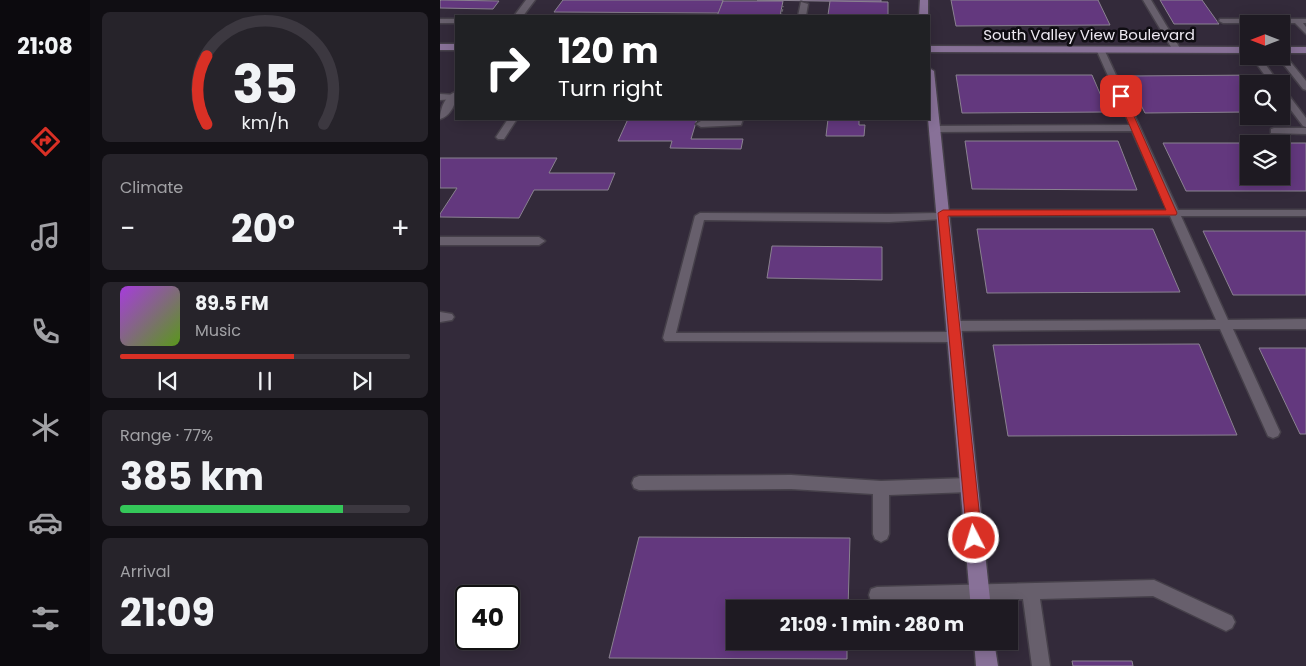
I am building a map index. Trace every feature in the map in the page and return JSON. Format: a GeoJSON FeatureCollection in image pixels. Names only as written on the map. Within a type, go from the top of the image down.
{"type":"FeatureCollection","features":[{"type":"Feature","properties":{"kind":"street"},"geometry":{"type":"LineString","coordinates":[[519,15],[531,0]]}},
{"type":"Feature","properties":{"kind":"street"},"geometry":{"type":"LineString","coordinates":[[924,0],[924,15]]}},
{"type":"Feature","properties":{"kind":"street"},"geometry":{"type":"LineString","coordinates":[[440,47],[455,47]]}},
{"type":"Feature","properties":{"kind":"street","name":"South Valley View Boulevard"},"geometry":{"type":"LineString","coordinates":[[930,49],[1240,50]]}},
{"type":"Feature","properties":{"kind":"street"},"geometry":{"type":"LineString","coordinates":[[1290,50],[1306,50]]}},
{"type":"Feature","properties":{"kind":"street"},"geometry":{"type":"LineString","coordinates":[[440,116],[455,96]]}},
{"type":"Feature","properties":{"kind":"street"},"geometry":{"type":"LineString","coordinates":[[930,98],[935,129],[980,600]]}},
{"type":"Feature","properties":{"kind":"street"},"geometry":{"type":"LineString","coordinates":[[985,650],[987,666]]}},
{"type":"Feature","properties":{"kind":"lane"},"geometry":{"type":"LineString","coordinates":[[1147,0],[1177,50]]}},
{"type":"Feature","properties":{"kind":"lane"},"geometry":{"type":"LineString","coordinates":[[802,15],[804,4]]}},
{"type":"Feature","properties":{"kind":"lane"},"geometry":{"type":"LineString","coordinates":[[440,21],[455,21]]}},
{"type":"Feature","properties":{"kind":"lane"},"geometry":{"type":"LineString","coordinates":[[1223,21],[1306,21]]}},
{"type":"Feature","properties":{"kind":"lane"},"geometry":{"type":"LineString","coordinates":[[1297,21],[1306,32]]}},
{"type":"Feature","properties":{"kind":"lane"},"geometry":{"type":"LineString","coordinates":[[1100,49],[1172,213],[1273,432]]}},
{"type":"Feature","properties":{"kind":"lane"},"geometry":{"type":"LineString","coordinates":[[1290,65],[1302,77],[1306,87]]}},
{"type":"Feature","properties":{"kind":"lane"},"geometry":{"type":"LineString","coordinates":[[440,97],[455,96]]}},
{"type":"Feature","properties":{"kind":"lane"},"geometry":{"type":"LineString","coordinates":[[1290,103],[1306,124]]}},
{"type":"Feature","properties":{"kind":"lane"},"geometry":{"type":"LineString","coordinates":[[501,136],[511,120]]}},
{"type":"Feature","properties":{"kind":"lane"},"geometry":{"type":"LineString","coordinates":[[701,124],[738,123],[739,120]]}},
{"type":"Feature","properties":{"kind":"lane"},"geometry":{"type":"LineString","coordinates":[[935,129],[1135,128]]}},
{"type":"Feature","properties":{"kind":"lane"},"geometry":{"type":"LineString","coordinates":[[1274,131],[1306,131]]}},
{"type":"Feature","properties":{"kind":"lane"},"geometry":{"type":"LineString","coordinates":[[1306,213],[943,214],[889,218],[700,216],[669,338],[1306,324]]}},
{"type":"Feature","properties":{"kind":"lane"},"geometry":{"type":"LineString","coordinates":[[440,241],[539,241]]}},
{"type":"Feature","properties":{"kind":"lane"},"geometry":{"type":"LineString","coordinates":[[639,483],[790,482],[881,488],[969,486]]}},
{"type":"Feature","properties":{"kind":"lane"},"geometry":{"type":"LineString","coordinates":[[881,488],[881,534]]}},
{"type":"Feature","properties":{"kind":"lane"},"geometry":{"type":"LineString","coordinates":[[877,595],[1154,588],[1226,622]]}},
{"type":"Feature","properties":{"kind":"lane"},"geometry":{"type":"LineString","coordinates":[[1030,591],[1041,666]]}},
{"type":"Feature","properties":{"kind":"path"},"geometry":{"type":"LineString","coordinates":[[781,15],[783,6]]}},
{"type":"Feature","properties":{"kind":"shaded area"},"geometry":{"type":"Polygon","coordinates":[[[440,0],[1306,0],[1306,666],[440,666],[440,0]]]}},
{"type":"Feature","properties":{"kind":"building"},"geometry":{"type":"Polygon","coordinates":[[[563,0],[723,0],[719,13],[554,12],[563,0]]]}},
{"type":"Feature","properties":{"kind":"building"},"geometry":{"type":"Polygon","coordinates":[[[757,0],[881,0],[881,2],[757,0]]]}},
{"type":"Feature","properties":{"kind":"building"},"geometry":{"type":"Polygon","coordinates":[[[951,0],[1098,0],[1110,25],[956,26],[951,0]]]}},
{"type":"Feature","properties":{"kind":"building"},"geometry":{"type":"Polygon","coordinates":[[[1160,0],[1202,0],[1219,24],[1174,24],[1160,0]]]}},
{"type":"Feature","properties":{"kind":"building"},"geometry":{"type":"Polygon","coordinates":[[[440,1],[499,1],[493,9],[440,8],[440,1]]]}},
{"type":"Feature","properties":{"kind":"building"},"geometry":{"type":"Polygon","coordinates":[[[723,1],[783,1],[780,15],[717,15],[723,1]]]}},
{"type":"Feature","properties":{"kind":"building"},"geometry":{"type":"Polygon","coordinates":[[[830,1],[888,2],[888,15],[828,15],[830,1]]]}},
{"type":"Feature","properties":{"kind":"building"},"geometry":{"type":"Polygon","coordinates":[[[956,75],[1092,75],[1108,112],[962,113],[956,75]]]}},
{"type":"Feature","properties":{"kind":"building"},"geometry":{"type":"Polygon","coordinates":[[[1240,75],[1240,112],[1145,113],[1126,76],[1240,75]]]}},
{"type":"Feature","properties":{"kind":"building"},"geometry":{"type":"Polygon","coordinates":[[[628,120],[697,120],[691,139],[743,139],[741,149],[670,148],[672,141],[618,141],[628,120]]]}},
{"type":"Feature","properties":{"kind":"building"},"geometry":{"type":"Polygon","coordinates":[[[828,120],[859,120],[859,125],[865,125],[864,136],[826,136],[828,120]]]}},
{"type":"Feature","properties":{"kind":"building"},"geometry":{"type":"Polygon","coordinates":[[[965,141],[1118,141],[1137,190],[972,189],[965,141]]]}},
{"type":"Feature","properties":{"kind":"building"},"geometry":{"type":"Polygon","coordinates":[[[1163,143],[1240,143],[1240,185],[1290,185],[1290,143],[1306,143],[1306,191],[1186,191],[1163,143]]]}},
{"type":"Feature","properties":{"kind":"building"},"geometry":{"type":"Polygon","coordinates":[[[440,158],[557,158],[549,173],[615,173],[608,190],[534,190],[519,218],[440,217],[440,214],[457,188],[440,188],[440,158]]]}},
{"type":"Feature","properties":{"kind":"building"},"geometry":{"type":"Polygon","coordinates":[[[977,229],[1153,229],[1180,292],[987,293],[977,229]]]}},
{"type":"Feature","properties":{"kind":"building"},"geometry":{"type":"Polygon","coordinates":[[[1203,231],[1306,231],[1306,295],[1233,295],[1203,231]]]}},
{"type":"Feature","properties":{"kind":"building"},"geometry":{"type":"Polygon","coordinates":[[[772,246],[882,247],[882,280],[767,278],[772,246]]]}},
{"type":"Feature","properties":{"kind":"building"},"geometry":{"type":"Polygon","coordinates":[[[1199,344],[1237,435],[1008,436],[993,345],[1199,344]]]}},
{"type":"Feature","properties":{"kind":"building"},"geometry":{"type":"Polygon","coordinates":[[[1259,348],[1306,348],[1306,434],[1300,434],[1259,348]]]}},
{"type":"Feature","properties":{"kind":"building"},"geometry":{"type":"Polygon","coordinates":[[[639,537],[850,538],[848,600],[726,600],[726,650],[847,650],[847,659],[609,658],[639,537]]]}},
{"type":"Feature","properties":{"kind":"building"},"geometry":{"type":"Polygon","coordinates":[[[1072,661],[1132,661],[1133,666],[1073,666],[1072,661]]]}},
{"type":"Feature","properties":{"kind":"route"},"geometry":{"type":"LineString","coordinates":[[974,538],[943,213],[1172,213],[1121,96]]}}]}
